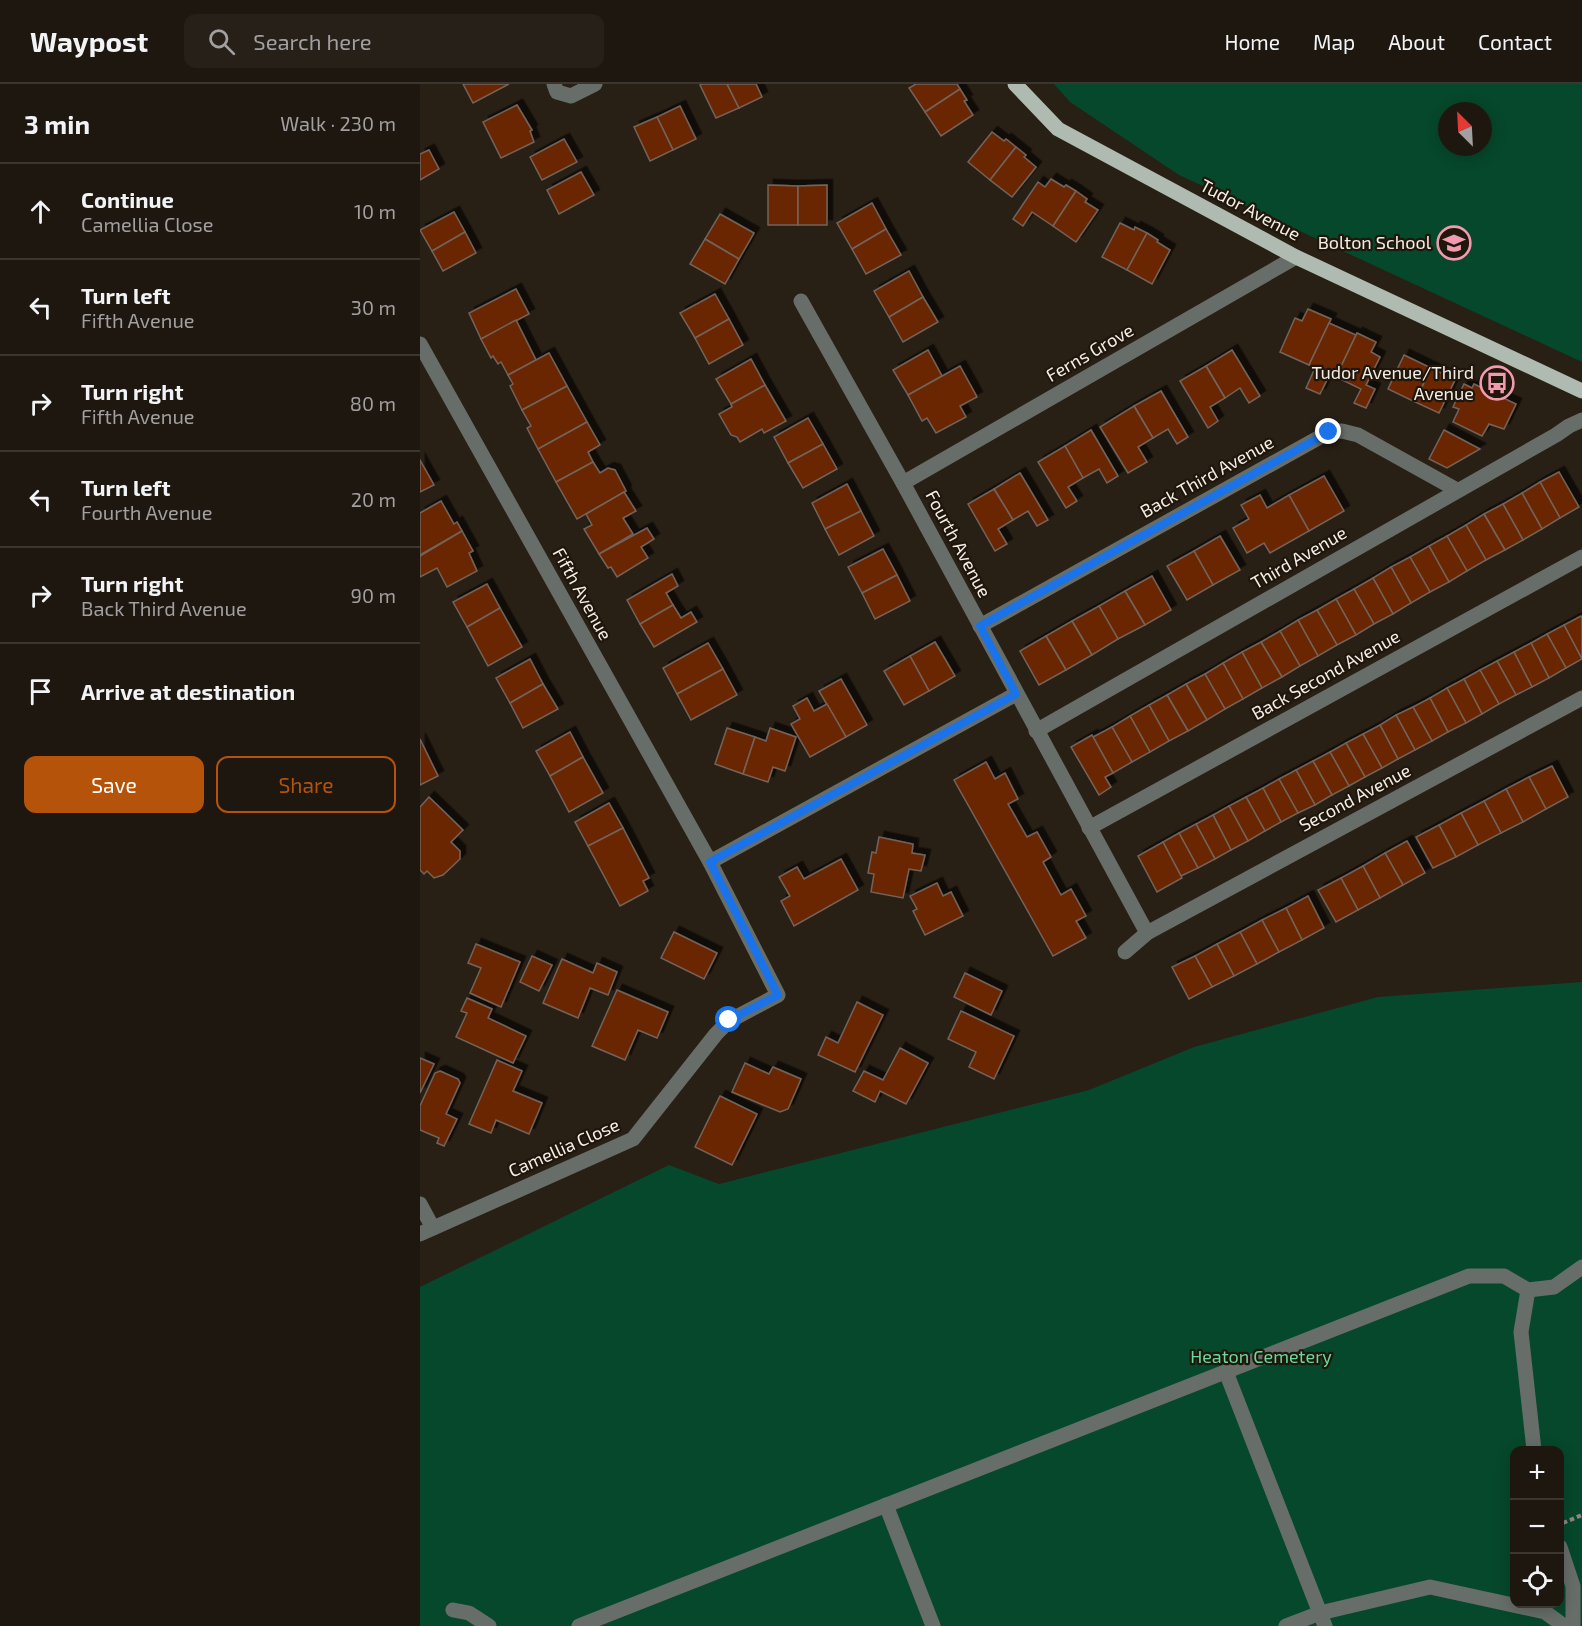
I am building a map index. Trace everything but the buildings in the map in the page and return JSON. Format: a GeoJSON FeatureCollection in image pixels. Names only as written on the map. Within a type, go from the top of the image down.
{"type":"FeatureCollection","features":[{"type":"Feature","properties":{"kind":"main road","name":"Tudor Avenue"},"geometry":{"type":"LineString","coordinates":[[1015,84],[1058,129],[1296,257],[1582,391]]}},
{"type":"Feature","properties":{"kind":"street"},"geometry":{"type":"LineString","coordinates":[[554,84],[558,92],[571,96],[595,84]]}},
{"type":"Feature","properties":{"kind":"street","name":"Ferns Grove"},"geometry":{"type":"LineString","coordinates":[[903,483],[1296,257]]}},
{"type":"Feature","properties":{"kind":"street","name":"Fourth Avenue"},"geometry":{"type":"LineString","coordinates":[[801,301],[903,483],[1147,933]]}},
{"type":"Feature","properties":{"kind":"street","name":"Fifth Avenue"},"geometry":{"type":"LineString","coordinates":[[420,344],[710,862],[778,995]]}},
{"type":"Feature","properties":{"kind":"street","name":"Third Avenue"},"geometry":{"type":"LineString","coordinates":[[1036,731],[1582,420]]}},
{"type":"Feature","properties":{"kind":"street","name":"Back Third Avenue"},"geometry":{"type":"LineString","coordinates":[[980,626],[1329,432],[1342,430],[1358,435],[1457,490]]}},
{"type":"Feature","properties":{"kind":"street","name":"Back Second Avenue"},"geometry":{"type":"LineString","coordinates":[[1089,828],[1582,557]]}},
{"type":"Feature","properties":{"kind":"street"},"geometry":{"type":"LineString","coordinates":[[710,862],[1016,694]]}},
{"type":"Feature","properties":{"kind":"street","name":"Second Avenue"},"geometry":{"type":"LineString","coordinates":[[1125,952],[1147,933],[1582,698]]}},
{"type":"Feature","properties":{"kind":"street","name":"Camellia Close"},"geometry":{"type":"LineString","coordinates":[[426,1231],[633,1139],[729,1020],[778,995]]}},
{"type":"Feature","properties":{"kind":"street"},"geometry":{"type":"LineString","coordinates":[[420,1204],[426,1231]]}},
{"type":"Feature","properties":{"kind":"street"},"geometry":{"type":"LineString","coordinates":[[579,1626],[1469,1276],[1504,1276],[1528,1290],[1554,1287],[1582,1267]]}},
{"type":"Feature","properties":{"kind":"street"},"geometry":{"type":"LineString","coordinates":[[1528,1290],[1521,1332],[1534,1446]]}},
{"type":"Feature","properties":{"kind":"street"},"geometry":{"type":"LineString","coordinates":[[1226,1372],[1322,1619]]}},
{"type":"Feature","properties":{"kind":"street"},"geometry":{"type":"LineString","coordinates":[[886,1505],[933,1626]]}},
{"type":"Feature","properties":{"kind":"street"},"geometry":{"type":"LineString","coordinates":[[1562,1554],[1573,1586],[1573,1626]]}},
{"type":"Feature","properties":{"kind":"street"},"geometry":{"type":"LineString","coordinates":[[1286,1626],[1322,1619],[1430,1587],[1545,1612],[1564,1626]]}},
{"type":"Feature","properties":{"kind":"street"},"geometry":{"type":"LineString","coordinates":[[453,1610],[469,1612],[489,1626]]}},
{"type":"Feature","properties":{"kind":"path"},"geometry":{"type":"LineString","coordinates":[[1564,1522],[1582,1515]]}},
{"type":"Feature","properties":{"kind":"green space","name":"Bolton School"},"geometry":{"type":"Polygon","coordinates":[[[1054,84],[1582,84],[1582,362],[1179,175],[1070,102],[1054,84]]]}},
{"type":"Feature","properties":{"kind":"green space","name":"Heaton Cemetery"},"geometry":{"type":"Polygon","coordinates":[[[1582,982],[1582,1626],[420,1626],[420,1287],[669,1165],[719,1184],[1089,1090],[1194,1047],[1378,997],[1582,982]]]}},
{"type":"Feature","properties":{"kind":"place","name":"Bolton School"},"geometry":{"type":"Point","coordinates":[1454,243]}},
{"type":"Feature","properties":{"kind":"place","name":"Tudor Avenue/Third Avenue"},"geometry":{"type":"Point","coordinates":[1497,383]}},
{"type":"Feature","properties":{"kind":"route"},"geometry":{"type":"LineString","coordinates":[[729,1020],[778,995],[710,862],[1016,694],[980,626],[1329,432]]}}]}
